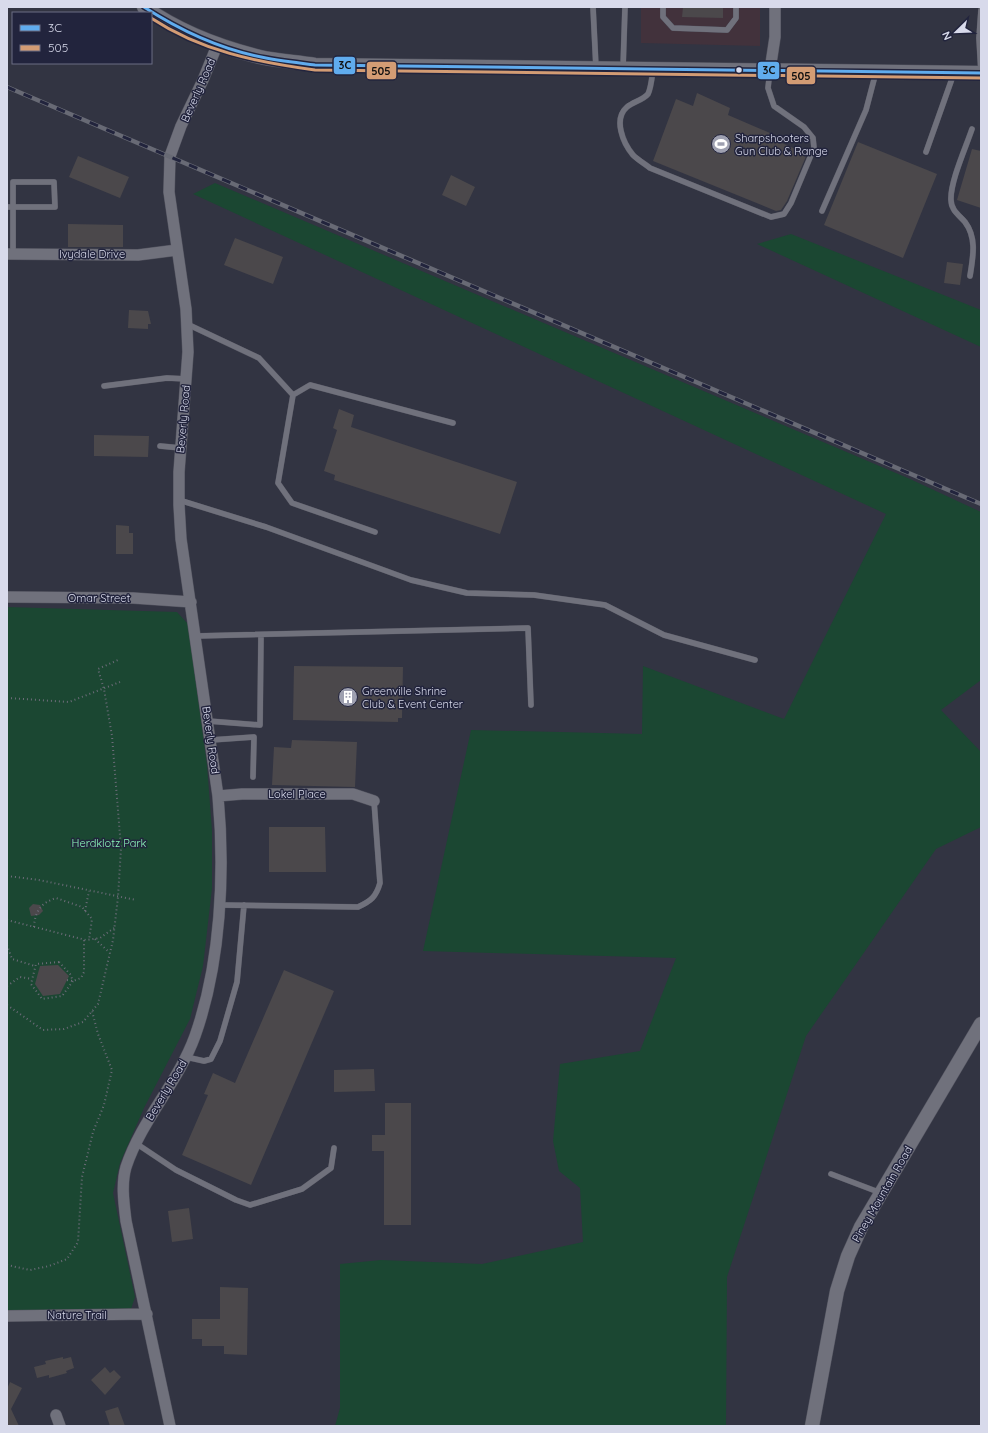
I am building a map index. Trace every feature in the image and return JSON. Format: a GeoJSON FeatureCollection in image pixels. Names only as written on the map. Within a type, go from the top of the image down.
{"type":"FeatureCollection","features":[{"type":"Feature","properties":{"kind":"street"},"geometry":{"type":"LineString","coordinates":[[144,7],[190,33],[218,43],[260,57],[315,65],[981,74]]}},
{"type":"Feature","properties":{"kind":"street"},"geometry":{"type":"LineString","coordinates":[[770,70],[774,37],[775,7]]}},
{"type":"Feature","properties":{"kind":"street","name":"Beverly Road"},"geometry":{"type":"LineString","coordinates":[[170,1426],[124,1202],[126,1167],[148,1119],[171,1085],[186,1057],[203,1009],[212,965],[220,905],[221,825],[218,796],[181,539],[179,500],[181,448],[187,379],[186,324],[169,192],[170,156],[181,126],[203,80],[218,43]]}},
{"type":"Feature","properties":{"kind":"street","name":"Ivydale Drive"},"geometry":{"type":"LineString","coordinates":[[10,254],[138,254],[177,250]]}},
{"type":"Feature","properties":{"kind":"street","name":"Omar Street"},"geometry":{"type":"LineString","coordinates":[[7,598],[132,598],[191,602]]}},
{"type":"Feature","properties":{"kind":"street","name":"Lokel Place"},"geometry":{"type":"LineString","coordinates":[[218,796],[242,794],[353,794],[374,801]]}},
{"type":"Feature","properties":{"kind":"street","name":"Piney Mountain Road"},"geometry":{"type":"LineString","coordinates":[[812,1426],[832,1316],[843,1270],[861,1227],[981,1024]]}},
{"type":"Feature","properties":{"kind":"street","name":"Nature Trail"},"geometry":{"type":"LineString","coordinates":[[7,1316],[147,1314]]}},
{"type":"Feature","properties":{"kind":"street"},"geometry":{"type":"LineString","coordinates":[[56,1415],[60,1426]]}},
{"type":"Feature","properties":{"kind":"lane"},"geometry":{"type":"LineString","coordinates":[[593,7],[596,68]]}},
{"type":"Feature","properties":{"kind":"lane"},"geometry":{"type":"LineString","coordinates":[[623,69],[625,7]]}},
{"type":"Feature","properties":{"kind":"lane"},"geometry":{"type":"LineString","coordinates":[[663,7],[663,17],[673,28],[727,30],[736,18],[736,7]]}},
{"type":"Feature","properties":{"kind":"lane"},"geometry":{"type":"LineString","coordinates":[[981,10],[979,38],[981,74]]}},
{"type":"Feature","properties":{"kind":"lane"},"geometry":{"type":"LineString","coordinates":[[654,69],[648,93],[628,106],[623,111],[620,120],[621,131],[625,143],[633,155],[650,168],[771,217],[784,214],[791,203],[814,148],[813,138],[804,127],[774,106],[768,88],[770,70]]}},
{"type":"Feature","properties":{"kind":"lane"},"geometry":{"type":"LineString","coordinates":[[822,211],[866,110],[876,72]]}},
{"type":"Feature","properties":{"kind":"lane"},"geometry":{"type":"LineString","coordinates":[[926,152],[954,73]]}},
{"type":"Feature","properties":{"kind":"lane"},"geometry":{"type":"LineString","coordinates":[[970,276],[974,244],[966,223],[955,213],[950,201],[952,187],[972,129]]}},
{"type":"Feature","properties":{"kind":"lane"},"geometry":{"type":"LineString","coordinates":[[10,207],[55,207],[54,182],[13,182],[10,207],[10,254]]}},
{"type":"Feature","properties":{"kind":"lane"},"geometry":{"type":"LineString","coordinates":[[186,324],[259,358],[293,395]]}},
{"type":"Feature","properties":{"kind":"lane"},"geometry":{"type":"LineString","coordinates":[[104,386],[167,378],[187,379]]}},
{"type":"Feature","properties":{"kind":"lane"},"geometry":{"type":"LineString","coordinates":[[375,532],[292,503],[278,483],[293,395],[310,385],[453,423]]}},
{"type":"Feature","properties":{"kind":"lane"},"geometry":{"type":"LineString","coordinates":[[160,446],[181,448]]}},
{"type":"Feature","properties":{"kind":"lane"},"geometry":{"type":"LineString","coordinates":[[179,500],[266,527],[411,580],[466,593],[534,595],[605,605],[664,635],[755,660]]}},
{"type":"Feature","properties":{"kind":"lane"},"geometry":{"type":"LineString","coordinates":[[196,636],[528,628],[531,705]]}},
{"type":"Feature","properties":{"kind":"lane"},"geometry":{"type":"LineString","coordinates":[[208,721],[260,725],[261,635]]}},
{"type":"Feature","properties":{"kind":"lane"},"geometry":{"type":"LineString","coordinates":[[210,740],[254,738],[253,777]]}},
{"type":"Feature","properties":{"kind":"lane"},"geometry":{"type":"LineString","coordinates":[[220,905],[358,907],[370,901],[377,894],[380,883],[374,801]]}},
{"type":"Feature","properties":{"kind":"lane"},"geometry":{"type":"LineString","coordinates":[[186,1057],[204,1061],[211,1059],[220,1041],[237,982],[244,905]]}},
{"type":"Feature","properties":{"kind":"lane"},"geometry":{"type":"LineString","coordinates":[[137,1144],[176,1170],[236,1200],[250,1205],[302,1189],[331,1168],[334,1148]]}},
{"type":"Feature","properties":{"kind":"lane"},"geometry":{"type":"LineString","coordinates":[[831,1174],[882,1193]]}},
{"type":"Feature","properties":{"kind":"path"},"geometry":{"type":"LineString","coordinates":[[7,1005],[43,1030],[64,1029],[83,1022],[98,1004],[110,953],[114,928],[118,897],[121,848],[112,736],[104,688],[98,669],[118,660]]}},
{"type":"Feature","properties":{"kind":"path"},"geometry":{"type":"LineString","coordinates":[[7,698],[68,702],[120,682]]}},
{"type":"Feature","properties":{"kind":"path"},"geometry":{"type":"LineString","coordinates":[[7,876],[39,880],[136,900]]}},
{"type":"Feature","properties":{"kind":"path"},"geometry":{"type":"LineString","coordinates":[[85,911],[89,891]]}},
{"type":"Feature","properties":{"kind":"path"},"geometry":{"type":"LineString","coordinates":[[34,927],[35,915],[41,906],[56,898],[82,908],[85,911],[92,920],[89,940]]}},
{"type":"Feature","properties":{"kind":"path"},"geometry":{"type":"LineString","coordinates":[[7,920],[84,940],[100,938],[114,928]]}},
{"type":"Feature","properties":{"kind":"path"},"geometry":{"type":"LineString","coordinates":[[94,939],[110,953]]}},
{"type":"Feature","properties":{"kind":"path"},"geometry":{"type":"LineString","coordinates":[[35,966],[31,984],[42,999],[62,996],[73,982],[81,978],[84,972],[84,940]]}},
{"type":"Feature","properties":{"kind":"path"},"geometry":{"type":"LineString","coordinates":[[7,945],[12,959],[35,966],[36,964],[59,962],[70,974],[73,982]]}},
{"type":"Feature","properties":{"kind":"path"},"geometry":{"type":"LineString","coordinates":[[7,986],[20,977],[32,979]]}},
{"type":"Feature","properties":{"kind":"path"},"geometry":{"type":"LineString","coordinates":[[67,980],[73,982]]}},
{"type":"Feature","properties":{"kind":"path"},"geometry":{"type":"LineString","coordinates":[[7,1265],[30,1270],[49,1266],[67,1258],[78,1242],[82,1177],[93,1132],[104,1105],[112,1070],[98,1034],[92,1011]]}},
{"type":"Feature","properties":{"kind":"shaded area"},"geometry":{"type":"Polygon","coordinates":[[[641,7],[760,7],[760,46],[641,43],[641,7]]]}},
{"type":"Feature","properties":{"kind":"green space"},"geometry":{"type":"Polygon","coordinates":[[[215,183],[910,479],[981,512],[981,680],[941,710],[981,752],[981,827],[936,849],[806,1036],[727,1277],[726,1426],[335,1426],[340,1408],[340,1264],[381,1260],[482,1264],[583,1242],[580,1188],[559,1171],[553,1141],[560,1064],[640,1051],[676,958],[423,951],[471,730],[642,734],[643,666],[784,719],[886,514],[193,194],[215,183]]]}},
{"type":"Feature","properties":{"kind":"green space"},"geometry":{"type":"Polygon","coordinates":[[[791,234],[981,310],[981,347],[757,244],[791,234]]]}},
{"type":"Feature","properties":{"kind":"green space","name":"Herdklotz Park"},"geometry":{"type":"Polygon","coordinates":[[[7,607],[177,612],[188,624],[207,765],[212,831],[212,888],[203,966],[190,1019],[144,1108],[120,1163],[113,1193],[135,1297],[131,1309],[7,1311],[7,607]]]}},
{"type":"Feature","properties":{"kind":"building"},"geometry":{"type":"Polygon","coordinates":[[[683,7],[723,7],[723,18],[682,17],[683,7]]]}},
{"type":"Feature","properties":{"kind":"building","name":"Sharpshooters Gun Club & Range"},"geometry":{"type":"Polygon","coordinates":[[[697,93],[730,108],[728,115],[770,133],[768,137],[807,154],[787,201],[781,210],[776,211],[653,161],[676,99],[693,106],[697,93]]]}},
{"type":"Feature","properties":{"kind":"building"},"geometry":{"type":"Polygon","coordinates":[[[858,142],[937,174],[903,258],[824,225],[858,142]]]}},
{"type":"Feature","properties":{"kind":"building"},"geometry":{"type":"Polygon","coordinates":[[[972,149],[981,151],[981,208],[957,200],[972,149]]]}},
{"type":"Feature","properties":{"kind":"building"},"geometry":{"type":"Polygon","coordinates":[[[78,156],[129,177],[120,198],[69,177],[78,156]]]}},
{"type":"Feature","properties":{"kind":"building"},"geometry":{"type":"Polygon","coordinates":[[[451,175],[475,187],[466,206],[442,195],[451,175]]]}},
{"type":"Feature","properties":{"kind":"building"},"geometry":{"type":"Polygon","coordinates":[[[68,224],[123,225],[123,247],[68,247],[68,224]]]}},
{"type":"Feature","properties":{"kind":"building"},"geometry":{"type":"Polygon","coordinates":[[[235,238],[283,257],[273,284],[224,265],[235,238]]]}},
{"type":"Feature","properties":{"kind":"building"},"geometry":{"type":"Polygon","coordinates":[[[947,262],[963,264],[960,285],[944,283],[947,262]]]}},
{"type":"Feature","properties":{"kind":"building"},"geometry":{"type":"Polygon","coordinates":[[[129,310],[148,311],[151,324],[148,324],[148,329],[128,328],[129,310]]]}},
{"type":"Feature","properties":{"kind":"building"},"geometry":{"type":"Polygon","coordinates":[[[339,409],[354,415],[351,427],[517,482],[500,534],[334,480],[335,475],[324,471],[337,430],[333,428],[339,409]]]}},
{"type":"Feature","properties":{"kind":"building"},"geometry":{"type":"Polygon","coordinates":[[[94,435],[149,436],[148,457],[94,456],[94,435]]]}},
{"type":"Feature","properties":{"kind":"building"},"geometry":{"type":"Polygon","coordinates":[[[116,525],[129,526],[129,533],[133,533],[133,554],[116,554],[116,525]]]}},
{"type":"Feature","properties":{"kind":"building","name":"Greenville Shrine Club & Event Center"},"geometry":{"type":"Polygon","coordinates":[[[294,666],[403,667],[402,718],[398,718],[398,722],[293,720],[294,666]]]}},
{"type":"Feature","properties":{"kind":"building"},"geometry":{"type":"Polygon","coordinates":[[[292,740],[357,742],[355,787],[272,785],[274,747],[291,748],[292,740]]]}},
{"type":"Feature","properties":{"kind":"building"},"geometry":{"type":"Polygon","coordinates":[[[269,827],[325,827],[326,872],[269,872],[269,827]]]}},
{"type":"Feature","properties":{"kind":"building"},"geometry":{"type":"Polygon","coordinates":[[[33,904],[40,905],[43,911],[39,915],[31,916],[29,908],[33,904]]]}},
{"type":"Feature","properties":{"kind":"building"},"geometry":{"type":"Polygon","coordinates":[[[58,965],[69,976],[60,994],[43,996],[35,984],[40,966],[58,965]]]}},
{"type":"Feature","properties":{"kind":"building"},"geometry":{"type":"Polygon","coordinates":[[[284,970],[334,991],[251,1185],[182,1155],[208,1095],[204,1094],[213,1073],[235,1083],[284,970]]]}},
{"type":"Feature","properties":{"kind":"building"},"geometry":{"type":"Polygon","coordinates":[[[374,1069],[375,1091],[334,1092],[334,1070],[374,1069]]]}},
{"type":"Feature","properties":{"kind":"building"},"geometry":{"type":"Polygon","coordinates":[[[385,1103],[411,1103],[411,1225],[384,1225],[384,1151],[372,1151],[372,1135],[385,1135],[385,1103]]]}},
{"type":"Feature","properties":{"kind":"building"},"geometry":{"type":"Polygon","coordinates":[[[189,1208],[193,1239],[172,1242],[168,1211],[189,1208]]]}},
{"type":"Feature","properties":{"kind":"building"},"geometry":{"type":"Polygon","coordinates":[[[220,1287],[248,1288],[247,1355],[224,1354],[224,1346],[202,1346],[202,1339],[192,1339],[192,1319],[220,1319],[220,1287]]]}},
{"type":"Feature","properties":{"kind":"building"},"geometry":{"type":"Polygon","coordinates":[[[63,1357],[63,1359],[71,1357],[74,1368],[66,1371],[67,1373],[49,1378],[49,1375],[37,1378],[34,1367],[46,1364],[45,1361],[63,1357]]]}},
{"type":"Feature","properties":{"kind":"building"},"geometry":{"type":"Polygon","coordinates":[[[105,1367],[110,1373],[114,1370],[121,1377],[105,1395],[91,1380],[105,1367]]]}},
{"type":"Feature","properties":{"kind":"building"},"geometry":{"type":"Polygon","coordinates":[[[10,1382],[22,1388],[11,1409],[19,1426],[7,1426],[7,1389],[10,1382]]]}},
{"type":"Feature","properties":{"kind":"building"},"geometry":{"type":"Polygon","coordinates":[[[118,1407],[125,1426],[110,1426],[105,1411],[118,1407]]]}},
{"type":"Feature","properties":{"kind":"railway"},"geometry":{"type":"LineString","coordinates":[[7,87],[981,504]]}},
{"type":"Feature","properties":{"kind":"transit line","name":"3C"},"geometry":{"type":"LineString","coordinates":[[144,7],[152,12]]}},
{"type":"Feature","properties":{"kind":"transit line","name":"3C"},"geometry":{"type":"LineString","coordinates":[[152,12],[187,32],[218,45],[266,58],[315,65],[981,73]]}},
{"type":"Feature","properties":{"kind":"transit line","name":"505"},"geometry":{"type":"LineString","coordinates":[[152,19],[189,39],[209,47],[250,59],[315,70],[981,78]]}},
{"type":"Feature","properties":{"kind":"place","name":"Sharpshooters Gun Club & Range"},"geometry":{"type":"Point","coordinates":[721,144]}},
{"type":"Feature","properties":{"kind":"place","name":"Greenville Shrine Club & Event Center"},"geometry":{"type":"Point","coordinates":[348,697]}}]}
